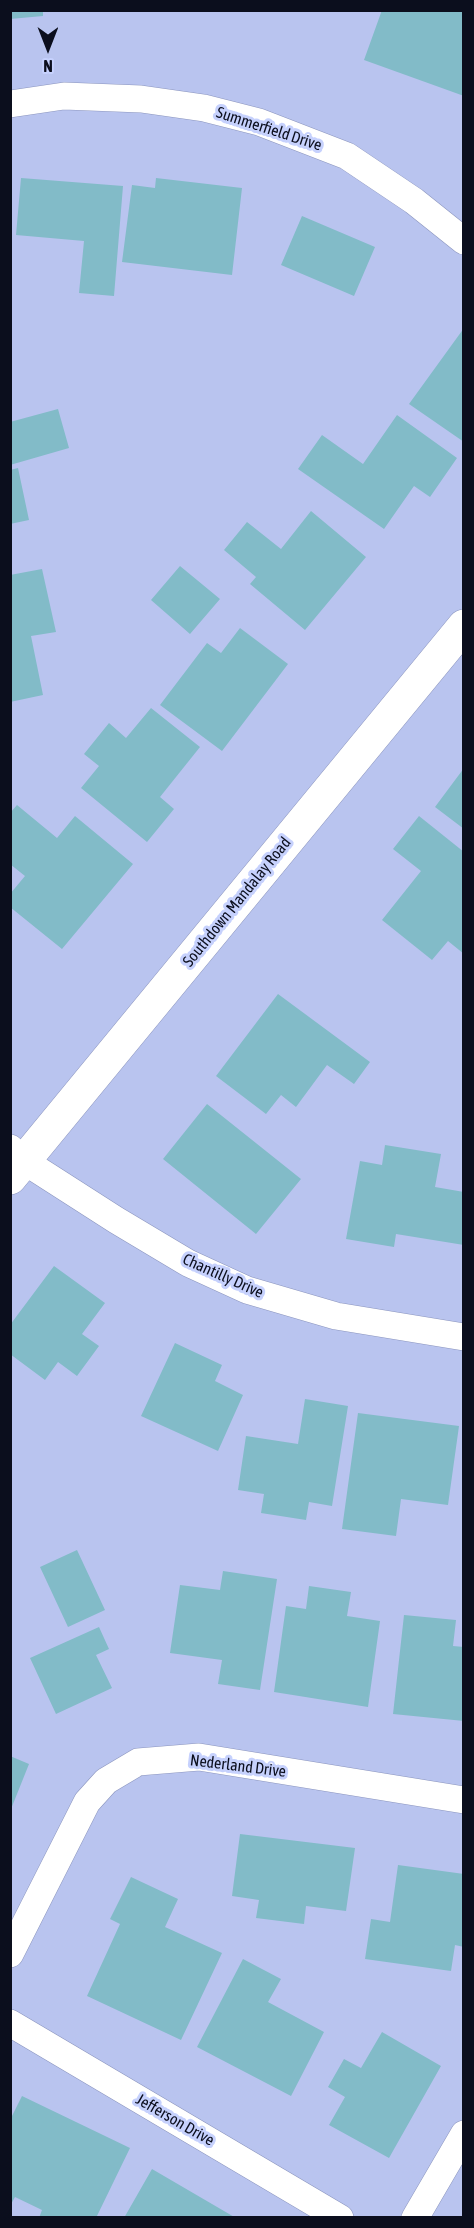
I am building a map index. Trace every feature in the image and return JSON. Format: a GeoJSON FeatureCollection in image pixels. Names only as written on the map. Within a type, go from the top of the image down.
{"type":"FeatureCollection","features":[{"type":"Feature","properties":{"kind":"street","name":"Summerfield Drive"},"geometry":{"type":"LineString","coordinates":[[10,104],[64,96],[141,99],[204,108],[259,123],[347,156],[414,201],[464,242]]}},
{"type":"Feature","properties":{"kind":"street","name":"Southdown Mandalay Road"},"geometry":{"type":"LineString","coordinates":[[15,1162],[464,626]]}},
{"type":"Feature","properties":{"kind":"street","name":"Chantilly Drive"},"geometry":{"type":"LineString","coordinates":[[15,1162],[188,1263],[247,1290],[336,1316],[464,1337]]}},
{"type":"Feature","properties":{"kind":"street","name":"Nederland Drive"},"geometry":{"type":"LineString","coordinates":[[10,1954],[87,1802],[106,1781],[138,1762],[199,1758],[464,1800]]}},
{"type":"Feature","properties":{"kind":"street","name":"Jefferson Drive"},"geometry":{"type":"LineString","coordinates":[[10,2023],[340,2217]]}},
{"type":"Feature","properties":{"kind":"street"},"geometry":{"type":"LineString","coordinates":[[415,2217],[464,2134]]}},
{"type":"Feature","properties":{"kind":"building"},"geometry":{"type":"Polygon","coordinates":[[[10,10],[43,10],[43,16],[10,19],[10,10]]]}},
{"type":"Feature","properties":{"kind":"building"},"geometry":{"type":"Polygon","coordinates":[[[382,10],[464,10],[464,96],[364,60],[382,10]]]}},
{"type":"Feature","properties":{"kind":"building"},"geometry":{"type":"Polygon","coordinates":[[[21,178],[123,186],[114,296],[79,293],[84,241],[16,235],[21,178]]]}},
{"type":"Feature","properties":{"kind":"building"},"geometry":{"type":"Polygon","coordinates":[[[156,178],[242,188],[232,275],[122,262],[132,185],[155,188],[156,178]]]}},
{"type":"Feature","properties":{"kind":"building"},"geometry":{"type":"Polygon","coordinates":[[[302,216],[375,247],[354,296],[281,265],[302,216]]]}},
{"type":"Feature","properties":{"kind":"building"},"geometry":{"type":"Polygon","coordinates":[[[464,328],[464,442],[409,404],[464,328]]]}},
{"type":"Feature","properties":{"kind":"building"},"geometry":{"type":"Polygon","coordinates":[[[58,409],[69,448],[10,465],[10,422],[58,409]]]}},
{"type":"Feature","properties":{"kind":"building"},"geometry":{"type":"Polygon","coordinates":[[[397,415],[457,458],[430,497],[414,486],[384,529],[298,469],[322,435],[363,464],[397,415]]]}},
{"type":"Feature","properties":{"kind":"building"},"geometry":{"type":"Polygon","coordinates":[[[18,468],[29,520],[10,524],[10,470],[18,468]]]}},
{"type":"Feature","properties":{"kind":"building"},"geometry":{"type":"Polygon","coordinates":[[[311,511],[366,557],[305,630],[250,584],[256,577],[224,550],[247,522],[281,549],[311,511]]]}},
{"type":"Feature","properties":{"kind":"building"},"geometry":{"type":"Polygon","coordinates":[[[180,566],[220,599],[190,634],[151,600],[180,566]]]}},
{"type":"Feature","properties":{"kind":"building"},"geometry":{"type":"Polygon","coordinates":[[[42,569],[56,632],[31,636],[43,695],[10,702],[10,575],[42,569]]]}},
{"type":"Feature","properties":{"kind":"building"},"geometry":{"type":"Polygon","coordinates":[[[240,628],[288,664],[222,751],[160,705],[207,643],[221,653],[240,628]]]}},
{"type":"Feature","properties":{"kind":"building"},"geometry":{"type":"Polygon","coordinates":[[[151,708],[200,747],[160,797],[174,809],[147,842],[81,788],[99,766],[84,754],[109,723],[126,738],[151,708]]]}},
{"type":"Feature","properties":{"kind":"building"},"geometry":{"type":"Polygon","coordinates":[[[464,768],[464,829],[435,807],[464,768]]]}},
{"type":"Feature","properties":{"kind":"building"},"geometry":{"type":"Polygon","coordinates":[[[17,805],[57,838],[75,816],[133,864],[62,949],[10,907],[10,894],[25,876],[10,864],[10,813],[17,805]]]}},
{"type":"Feature","properties":{"kind":"building"},"geometry":{"type":"Polygon","coordinates":[[[419,816],[464,852],[464,954],[448,941],[432,960],[382,920],[421,871],[393,849],[419,816]]]}},
{"type":"Feature","properties":{"kind":"building"},"geometry":{"type":"Polygon","coordinates":[[[278,994],[370,1062],[354,1084],[327,1065],[296,1107],[281,1095],[266,1114],[216,1076],[278,994]]]}},
{"type":"Feature","properties":{"kind":"building"},"geometry":{"type":"Polygon","coordinates":[[[207,1104],[301,1179],[256,1234],[163,1159],[207,1104]]]}},
{"type":"Feature","properties":{"kind":"building"},"geometry":{"type":"Polygon","coordinates":[[[385,1145],[441,1154],[435,1187],[464,1192],[464,1245],[396,1234],[394,1247],[346,1239],[360,1161],[382,1165],[385,1145]]]}},
{"type":"Feature","properties":{"kind":"building"},"geometry":{"type":"Polygon","coordinates":[[[54,1266],[105,1303],[82,1334],[99,1346],[77,1376],[58,1362],[45,1380],[10,1354],[10,1325],[54,1266]]]}},
{"type":"Feature","properties":{"kind":"building"},"geometry":{"type":"Polygon","coordinates":[[[175,1343],[222,1365],[215,1381],[243,1395],[218,1451],[141,1416],[175,1343]]]}},
{"type":"Feature","properties":{"kind":"building"},"geometry":{"type":"Polygon","coordinates":[[[305,1399],[348,1406],[332,1506],[309,1502],[306,1520],[261,1513],[264,1494],[238,1490],[246,1436],[298,1444],[305,1399]]]}},
{"type":"Feature","properties":{"kind":"building"},"geometry":{"type":"Polygon","coordinates":[[[358,1413],[459,1426],[448,1505],[401,1499],[396,1536],[342,1529],[358,1413]]]}},
{"type":"Feature","properties":{"kind":"building"},"geometry":{"type":"Polygon","coordinates":[[[77,1550],[105,1610],[68,1627],[40,1567],[77,1550]]]}},
{"type":"Feature","properties":{"kind":"building"},"geometry":{"type":"Polygon","coordinates":[[[223,1571],[277,1579],[260,1690],[218,1684],[222,1660],[170,1653],[180,1585],[220,1590],[223,1571]]]}},
{"type":"Feature","properties":{"kind":"building"},"geometry":{"type":"Polygon","coordinates":[[[309,1586],[351,1592],[347,1616],[380,1621],[368,1707],[274,1692],[286,1606],[306,1609],[309,1586]]]}},
{"type":"Feature","properties":{"kind":"building"},"geometry":{"type":"Polygon","coordinates":[[[404,1615],[456,1620],[453,1646],[464,1647],[464,1721],[393,1714],[404,1615]]]}},
{"type":"Feature","properties":{"kind":"building"},"geometry":{"type":"Polygon","coordinates":[[[99,1627],[109,1649],[96,1655],[112,1688],[56,1714],[30,1658],[99,1627]]]}},
{"type":"Feature","properties":{"kind":"building"},"geometry":{"type":"Polygon","coordinates":[[[10,1756],[29,1764],[11,1809],[10,1809],[10,1756]]]}},
{"type":"Feature","properties":{"kind":"building"},"geometry":{"type":"Polygon","coordinates":[[[240,1834],[355,1848],[346,1911],[306,1906],[304,1924],[256,1918],[259,1900],[232,1896],[240,1834]]]}},
{"type":"Feature","properties":{"kind":"building"},"geometry":{"type":"Polygon","coordinates":[[[398,1865],[464,1874],[464,1947],[455,1945],[451,1971],[365,1959],[371,1919],[390,1922],[398,1865]]]}},
{"type":"Feature","properties":{"kind":"building"},"geometry":{"type":"Polygon","coordinates":[[[131,1877],[178,1899],[165,1927],[222,1953],[181,2040],[87,1996],[120,1924],[110,1919],[131,1877]]]}},
{"type":"Feature","properties":{"kind":"building"},"geometry":{"type":"Polygon","coordinates":[[[243,1959],[281,1979],[268,2002],[324,2032],[291,2096],[197,2047],[243,1959]]]}},
{"type":"Feature","properties":{"kind":"building"},"geometry":{"type":"Polygon","coordinates":[[[382,2032],[441,2066],[389,2158],[329,2125],[345,2097],[328,2087],[344,2059],[361,2068],[382,2032]]]}},
{"type":"Feature","properties":{"kind":"building"},"geometry":{"type":"Polygon","coordinates":[[[22,2096],[130,2148],[96,2218],[39,2218],[42,2210],[15,2197],[10,2206],[10,2120],[22,2096]]]}},
{"type":"Feature","properties":{"kind":"building"},"geometry":{"type":"Polygon","coordinates":[[[152,2169],[236,2218],[124,2218],[152,2169]]]}}]}
